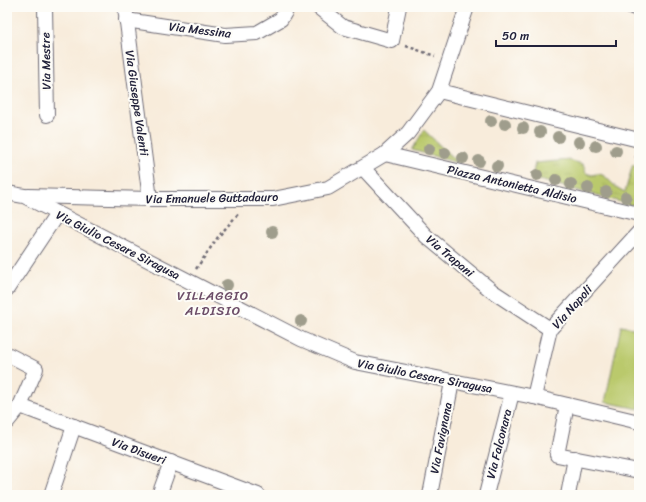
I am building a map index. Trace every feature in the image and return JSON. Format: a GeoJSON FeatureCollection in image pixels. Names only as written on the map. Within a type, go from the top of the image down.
{"type":"FeatureCollection","features":[{"type":"Feature","properties":{"kind":"street","name":"Via Mestre"},"geometry":{"type":"LineString","coordinates":[[45,7],[47,115]]}},
{"type":"Feature","properties":{"kind":"street","name":"Via Messina"},"geometry":{"type":"LineString","coordinates":[[126,13],[225,35],[257,33],[281,19],[288,7]]}},
{"type":"Feature","properties":{"kind":"street"},"geometry":{"type":"LineString","coordinates":[[318,7],[343,27],[392,41],[399,7]]}},
{"type":"Feature","properties":{"kind":"street","name":"Via Emanuele Guttadauro"},"geometry":{"type":"LineString","coordinates":[[24,196],[150,199],[273,199],[328,188],[385,154],[408,133],[440,91],[467,7]]}},
{"type":"Feature","properties":{"kind":"street"},"geometry":{"type":"LineString","coordinates":[[632,7],[639,9]]}},
{"type":"Feature","properties":{"kind":"street","name":"Via Giuseppe Valenti"},"geometry":{"type":"LineString","coordinates":[[126,13],[150,199]]}},
{"type":"Feature","properties":{"kind":"street"},"geometry":{"type":"LineString","coordinates":[[440,91],[639,140]]}},
{"type":"Feature","properties":{"kind":"street","name":"Piazza Antonietta Aldisio"},"geometry":{"type":"LineString","coordinates":[[385,154],[639,214]]}},
{"type":"Feature","properties":{"kind":"street","name":"Via Trapani"},"geometry":{"type":"LineString","coordinates":[[363,168],[426,236],[492,291],[550,330]]}},
{"type":"Feature","properties":{"kind":"street","name":"Via Giulio Cesare Siragusa"},"geometry":{"type":"LineString","coordinates":[[7,193],[24,196],[301,339],[355,362],[534,397],[639,422]]}},
{"type":"Feature","properties":{"kind":"street"},"geometry":{"type":"LineString","coordinates":[[7,289],[58,214]]}},
{"type":"Feature","properties":{"kind":"street","name":"Via Napoli"},"geometry":{"type":"LineString","coordinates":[[534,397],[550,330],[639,232]]}},
{"type":"Feature","properties":{"kind":"street"},"geometry":{"type":"LineString","coordinates":[[7,354],[36,369],[20,406],[7,422]]}},
{"type":"Feature","properties":{"kind":"street","name":"Via Favignana"},"geometry":{"type":"LineString","coordinates":[[430,495],[452,382]]}},
{"type":"Feature","properties":{"kind":"street","name":"Via Falconara"},"geometry":{"type":"LineString","coordinates":[[486,495],[512,393]]}},
{"type":"Feature","properties":{"kind":"street"},"geometry":{"type":"LineString","coordinates":[[567,405],[557,455],[639,471]]}},
{"type":"Feature","properties":{"kind":"street","name":"Via Disueri"},"geometry":{"type":"LineString","coordinates":[[20,406],[258,495]]}},
{"type":"Feature","properties":{"kind":"street"},"geometry":{"type":"LineString","coordinates":[[51,495],[74,426]]}},
{"type":"Feature","properties":{"kind":"street"},"geometry":{"type":"LineString","coordinates":[[568,495],[575,458]]}},
{"type":"Feature","properties":{"kind":"street"},"geometry":{"type":"LineString","coordinates":[[159,495],[171,462]]}},
{"type":"Feature","properties":{"kind":"path"},"geometry":{"type":"LineString","coordinates":[[392,41],[450,61]]}},
{"type":"Feature","properties":{"kind":"path"},"geometry":{"type":"LineString","coordinates":[[635,156],[639,159]]}},
{"type":"Feature","properties":{"kind":"path"},"geometry":{"type":"LineString","coordinates":[[190,282],[195,271],[218,237],[252,199]]}},
{"type":"Feature","properties":{"kind":"green space"},"geometry":{"type":"Polygon","coordinates":[[[424,130],[458,163],[412,150],[424,130]]]}},
{"type":"Feature","properties":{"kind":"green space"},"geometry":{"type":"Polygon","coordinates":[[[568,160],[583,164],[586,173],[592,175],[602,175],[616,187],[625,192],[633,164],[639,170],[639,207],[532,178],[535,163],[568,160]]]}},
{"type":"Feature","properties":{"kind":"green space"},"geometry":{"type":"Polygon","coordinates":[[[621,326],[639,329],[639,409],[605,402],[621,326]]]}},
{"type":"Feature","properties":{"kind":"district","name":"VILLAGGIO ALDISIO"},"geometry":{"type":"Point","coordinates":[213,302]}}]}
